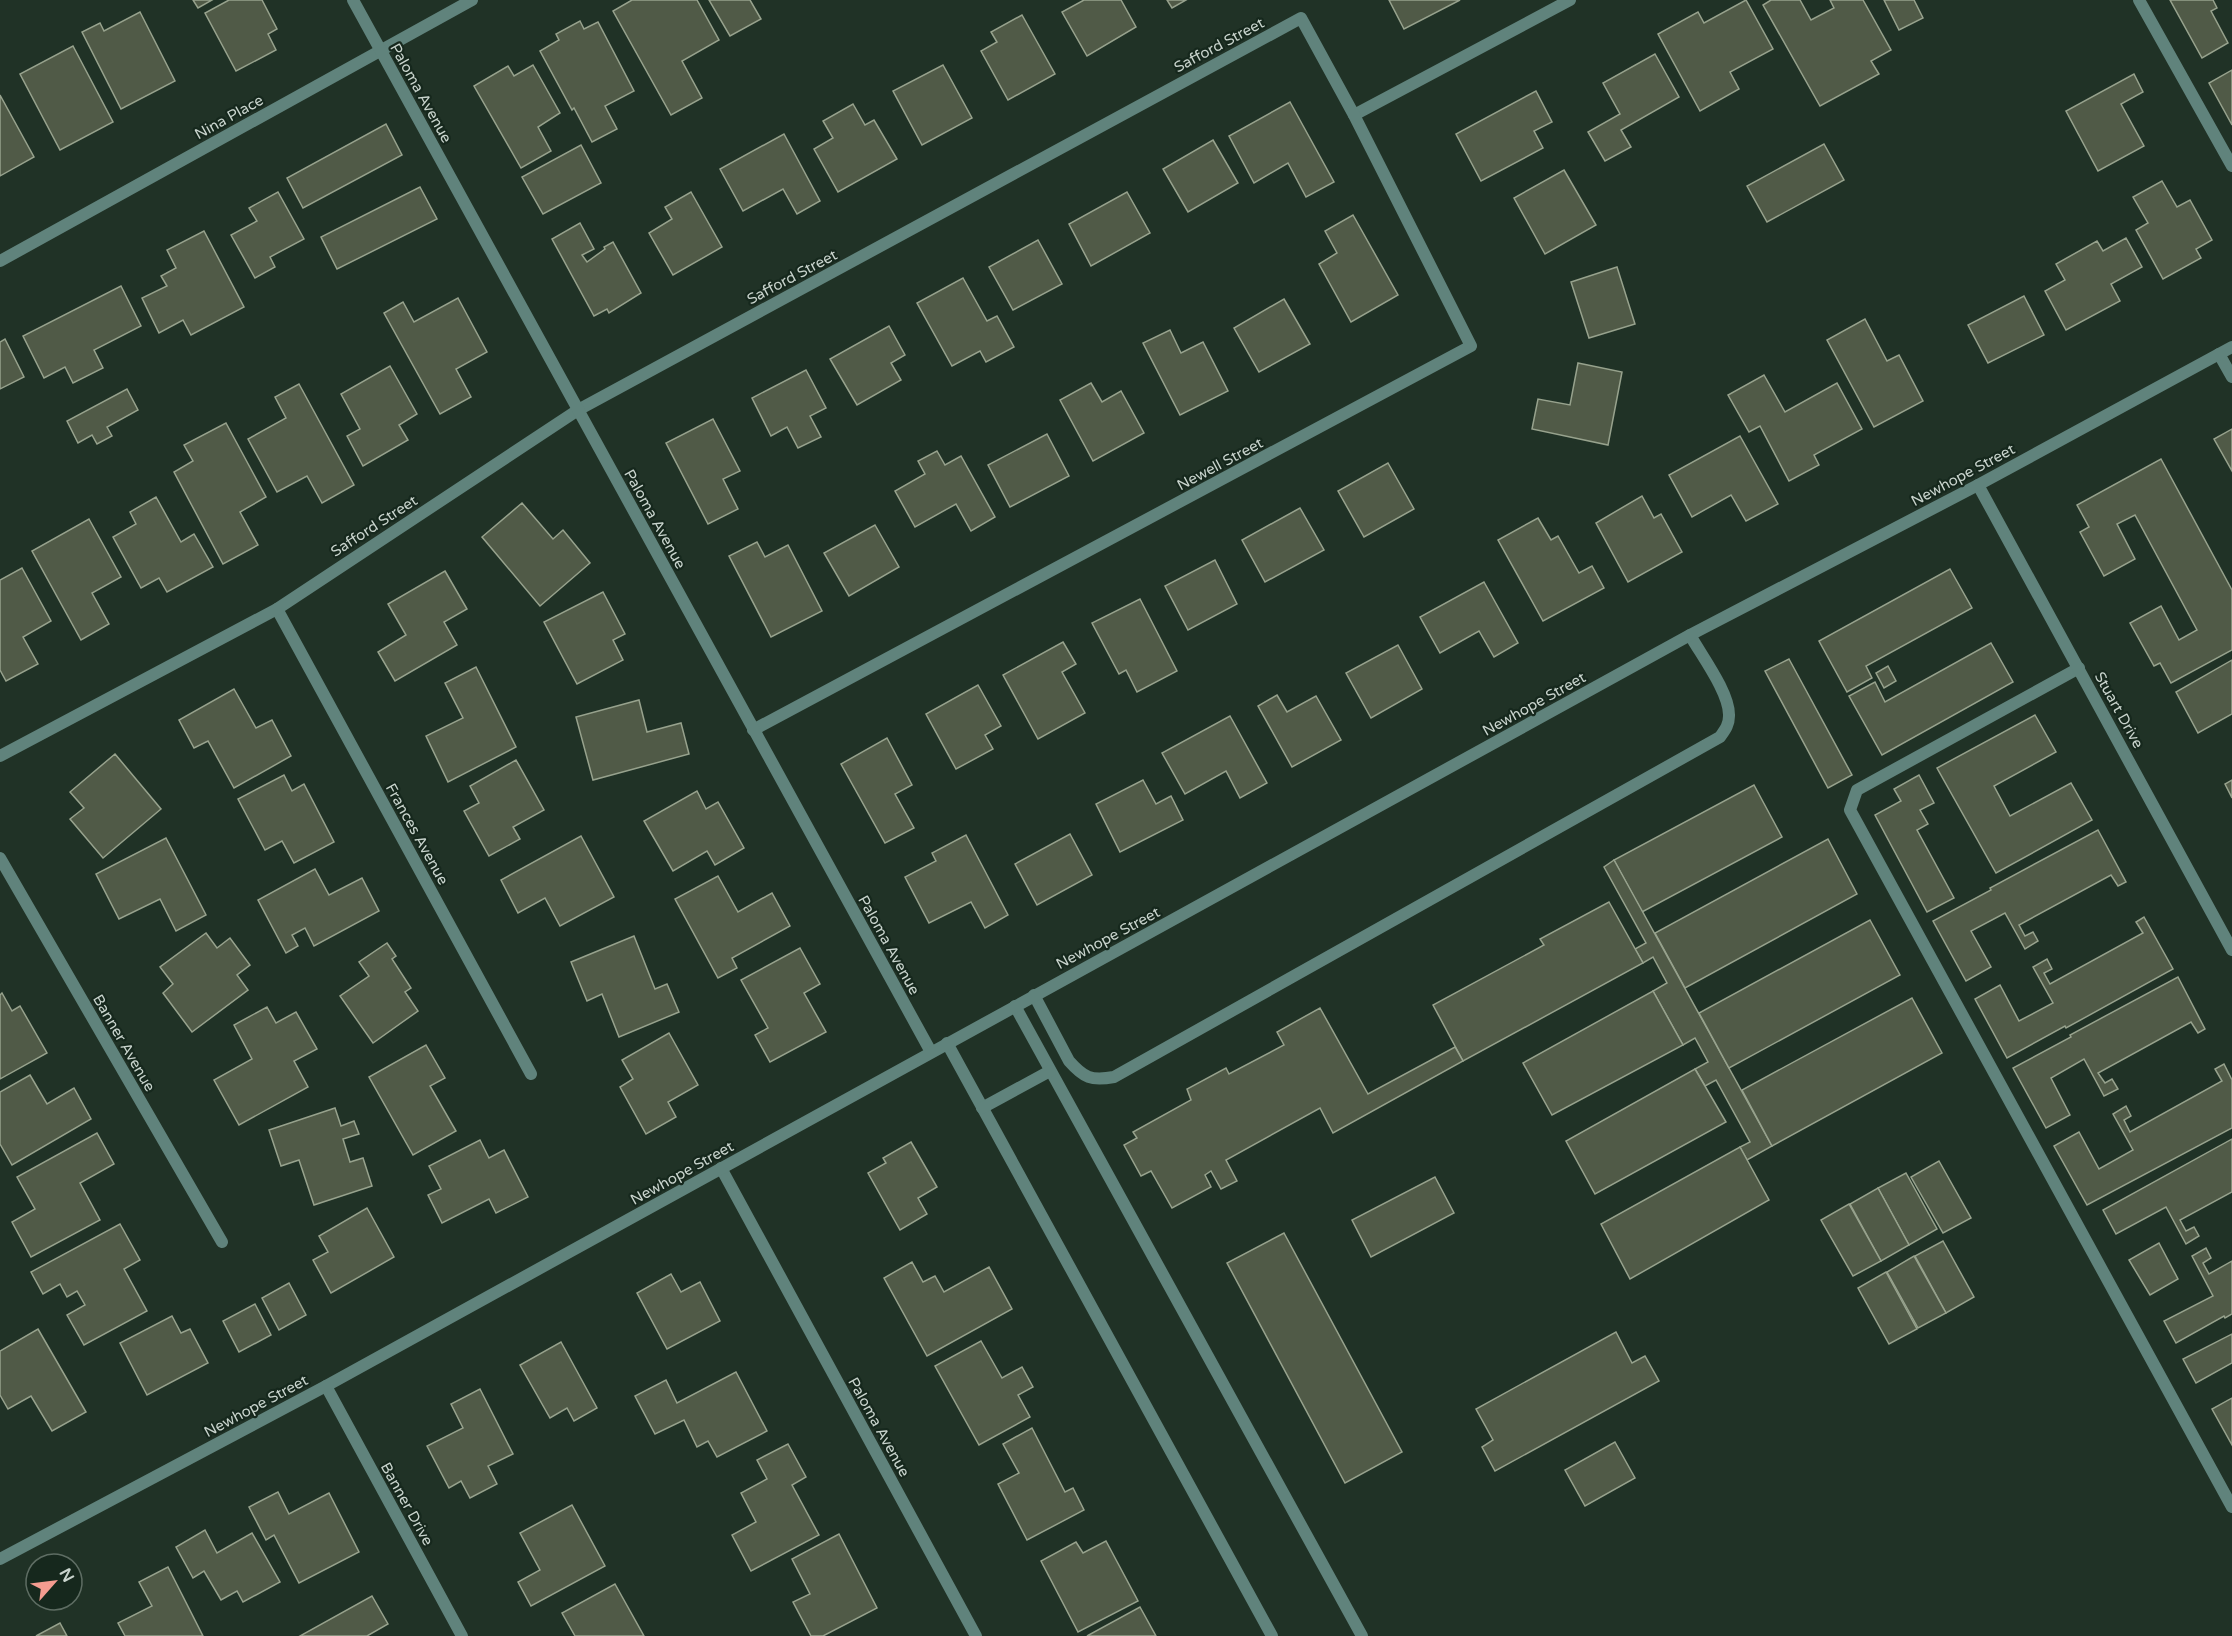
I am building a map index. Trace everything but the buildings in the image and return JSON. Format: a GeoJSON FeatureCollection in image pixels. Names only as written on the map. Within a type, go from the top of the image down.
{"type":"FeatureCollection","features":[{"type":"Feature","properties":{"kind":"street","name":"Paloma Avenue"},"geometry":{"type":"LineString","coordinates":[[353,0],[931,1052]]}},
{"type":"Feature","properties":{"kind":"street","name":"Nina Place"},"geometry":{"type":"LineString","coordinates":[[0,261],[472,0]]}},
{"type":"Feature","properties":{"kind":"street"},"geometry":{"type":"LineString","coordinates":[[1354,115],[1570,0]]}},
{"type":"Feature","properties":{"kind":"street"},"geometry":{"type":"LineString","coordinates":[[2139,0],[2232,166]]}},
{"type":"Feature","properties":{"kind":"street","name":"Safford Street"},"geometry":{"type":"LineString","coordinates":[[0,756],[277,609],[578,410],[1301,18],[1354,115]]}},
{"type":"Feature","properties":{"kind":"street","name":"Newell Street"},"geometry":{"type":"LineString","coordinates":[[753,730],[1471,346],[1354,115]]}},
{"type":"Feature","properties":{"kind":"street","name":"Newhope Street"},"geometry":{"type":"LineString","coordinates":[[0,1559],[326,1386],[1690,635],[1978,485],[2232,347]]}},
{"type":"Feature","properties":{"kind":"street"},"geometry":{"type":"LineString","coordinates":[[2219,354],[2232,377]]}},
{"type":"Feature","properties":{"kind":"street","name":"Stuart Drive"},"geometry":{"type":"LineString","coordinates":[[1978,485],[2232,950]]}},
{"type":"Feature","properties":{"kind":"street","name":"Frances Avenue"},"geometry":{"type":"LineString","coordinates":[[277,609],[531,1074]]}},
{"type":"Feature","properties":{"kind":"street"},"geometry":{"type":"LineString","coordinates":[[1034,995],[1076,1070],[1087,1077],[1099,1079],[1114,1077],[1720,737],[1727,727],[1728,708],[1724,694],[1690,635]]}},
{"type":"Feature","properties":{"kind":"street"},"geometry":{"type":"LineString","coordinates":[[2079,668],[1857,790],[1851,810],[2232,1507]]}},
{"type":"Feature","properties":{"kind":"street","name":"Banner Avenue"},"geometry":{"type":"LineString","coordinates":[[0,858],[222,1242]]}},
{"type":"Feature","properties":{"kind":"street"},"geometry":{"type":"LineString","coordinates":[[1015,1006],[1362,1636]]}},
{"type":"Feature","properties":{"kind":"street"},"geometry":{"type":"LineString","coordinates":[[947,1043],[1272,1636]]}},
{"type":"Feature","properties":{"kind":"street"},"geometry":{"type":"LineString","coordinates":[[982,1108],[1050,1071]]}},
{"type":"Feature","properties":{"kind":"street","name":"Paloma Avenue"},"geometry":{"type":"LineString","coordinates":[[721,1168],[975,1636]]}},
{"type":"Feature","properties":{"kind":"street","name":"Banner Drive"},"geometry":{"type":"LineString","coordinates":[[326,1386],[462,1636]]}}]}
